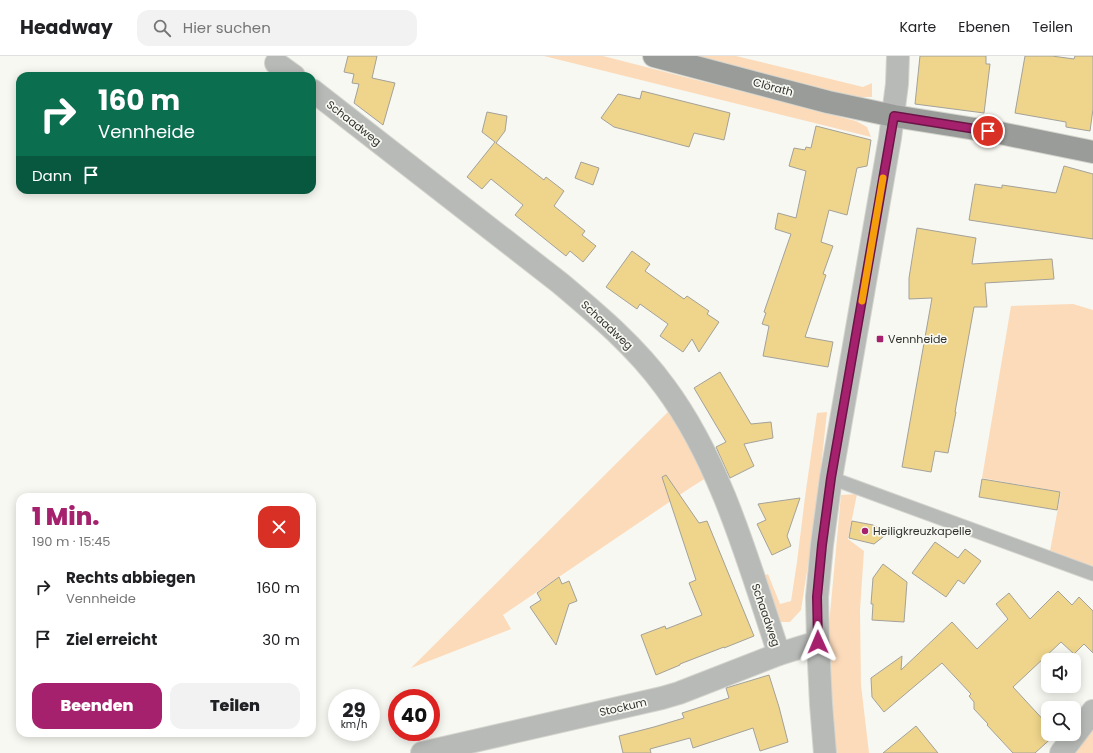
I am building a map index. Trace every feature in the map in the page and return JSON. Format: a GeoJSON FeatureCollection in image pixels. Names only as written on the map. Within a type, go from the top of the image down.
{"type":"FeatureCollection","features":[{"type":"Feature","properties":{"kind":"main road","name":"Clörath"},"geometry":{"type":"LineString","coordinates":[[654,56],[828,102],[894,116]]}},
{"type":"Feature","properties":{"kind":"main road"},"geometry":{"type":"LineString","coordinates":[[894,116],[1000,133],[1093,152]]}},
{"type":"Feature","properties":{"kind":"street"},"geometry":{"type":"LineString","coordinates":[[825,753],[822,726],[817,597],[822,545],[831,478],[894,116],[898,56]]}},
{"type":"Feature","properties":{"kind":"street"},"geometry":{"type":"LineString","coordinates":[[276,63],[288,72]]}},
{"type":"Feature","properties":{"kind":"street","name":"Schaadweg"},"geometry":{"type":"LineString","coordinates":[[316,93],[560,283],[618,333],[665,386],[681,410],[704,451],[718,481],[779,654]]}},
{"type":"Feature","properties":{"kind":"street","name":"Stockum"},"geometry":{"type":"LineString","coordinates":[[422,753],[662,698],[779,654],[818,642]]}},
{"type":"Feature","properties":{"kind":"street"},"geometry":{"type":"LineString","coordinates":[[1061,753],[1093,711]]}},
{"type":"Feature","properties":{"kind":"lane"},"geometry":{"type":"LineString","coordinates":[[831,478],[1093,574]]}},
{"type":"Feature","properties":{"kind":"shaded area"},"geometry":{"type":"Polygon","coordinates":[[[544,56],[603,56],[856,121],[867,127],[871,137],[544,56]]]}},
{"type":"Feature","properties":{"kind":"shaded area"},"geometry":{"type":"Polygon","coordinates":[[[693,56],[736,56],[863,87],[872,83],[872,97],[851,97],[693,56]]]}},
{"type":"Feature","properties":{"kind":"shaded area"},"geometry":{"type":"Polygon","coordinates":[[[1073,304],[1093,310],[1093,567],[1050,551],[1061,492],[982,478],[1011,306],[1073,304]]]}},
{"type":"Feature","properties":{"kind":"shaded area"},"geometry":{"type":"Polygon","coordinates":[[[672,408],[706,478],[503,615],[511,629],[411,668],[672,408]]]}},
{"type":"Feature","properties":{"kind":"shaded area"},"geometry":{"type":"Polygon","coordinates":[[[827,412],[816,514],[801,610],[790,622],[781,622],[774,616],[760,578],[768,574],[780,604],[791,601],[817,413],[827,412]]]}},
{"type":"Feature","properties":{"kind":"shaded area"},"geometry":{"type":"Polygon","coordinates":[[[857,494],[848,539],[864,551],[860,610],[861,685],[869,753],[836,753],[833,729],[829,625],[841,495],[857,494]]]}},
{"type":"Feature","properties":{"kind":"shaded area"},"geometry":{"type":"Polygon","coordinates":[[[1093,729],[1093,753],[1075,753],[1093,729]]]}},
{"type":"Feature","properties":{"kind":"building"},"geometry":{"type":"Polygon","coordinates":[[[348,56],[377,56],[372,78],[395,83],[383,125],[354,103],[359,84],[352,83],[354,74],[344,72],[348,56]]]}},
{"type":"Feature","properties":{"kind":"building"},"geometry":{"type":"Polygon","coordinates":[[[920,56],[986,56],[986,64],[990,64],[984,113],[915,104],[920,56]]]}},
{"type":"Feature","properties":{"kind":"building"},"geometry":{"type":"Polygon","coordinates":[[[1025,56],[1052,56],[1074,59],[1075,56],[1093,56],[1093,109],[1090,131],[1066,127],[1066,122],[1015,113],[1025,56]]]}},
{"type":"Feature","properties":{"kind":"building"},"geometry":{"type":"Polygon","coordinates":[[[642,91],[730,113],[724,140],[694,133],[689,147],[614,127],[601,118],[618,94],[640,99],[642,91]]]}},
{"type":"Feature","properties":{"kind":"building"},"geometry":{"type":"Polygon","coordinates":[[[487,112],[507,116],[505,131],[496,143],[544,180],[546,177],[564,191],[554,206],[585,231],[582,235],[596,246],[583,262],[570,251],[566,256],[515,215],[523,205],[491,179],[482,189],[467,177],[495,142],[482,132],[487,112]]]}},
{"type":"Feature","properties":{"kind":"building"},"geometry":{"type":"Polygon","coordinates":[[[816,126],[871,140],[867,166],[857,168],[847,215],[829,210],[821,242],[833,246],[823,274],[826,275],[805,337],[833,342],[828,367],[763,356],[769,326],[762,324],[766,313],[764,312],[791,234],[775,229],[778,213],[796,218],[806,171],[789,166],[794,148],[805,150],[806,147],[811,148],[816,126]]]}},
{"type":"Feature","properties":{"kind":"building"},"geometry":{"type":"Polygon","coordinates":[[[581,162],[599,168],[593,185],[575,178],[581,162]]]}},
{"type":"Feature","properties":{"kind":"building"},"geometry":{"type":"Polygon","coordinates":[[[1064,166],[1093,174],[1093,239],[969,220],[975,184],[1002,188],[1002,185],[1056,193],[1064,166]]]}},
{"type":"Feature","properties":{"kind":"building"},"geometry":{"type":"Polygon","coordinates":[[[917,228],[976,238],[972,264],[1052,259],[1054,279],[985,283],[987,307],[974,307],[948,453],[935,451],[931,472],[902,467],[932,298],[909,299],[909,278],[917,228]]]}},
{"type":"Feature","properties":{"kind":"building"},"geometry":{"type":"Polygon","coordinates":[[[632,251],[650,264],[645,271],[684,299],[687,296],[709,311],[707,314],[719,322],[699,352],[692,339],[683,352],[660,336],[668,324],[640,304],[637,309],[606,287],[632,251]]]}},
{"type":"Feature","properties":{"kind":"building"},"geometry":{"type":"Polygon","coordinates":[[[720,372],[751,424],[771,422],[773,438],[744,444],[754,466],[730,478],[716,447],[726,442],[694,388],[720,372]]]}},
{"type":"Feature","properties":{"kind":"building"},"geometry":{"type":"Polygon","coordinates":[[[666,475],[699,523],[707,521],[754,636],[680,664],[656,675],[641,635],[665,626],[666,629],[702,615],[689,583],[696,580],[662,477],[666,475]]]}},
{"type":"Feature","properties":{"kind":"building"},"geometry":{"type":"Polygon","coordinates":[[[982,479],[1060,492],[1057,510],[979,497],[982,479]]]}},
{"type":"Feature","properties":{"kind":"building"},"geometry":{"type":"Polygon","coordinates":[[[800,498],[787,536],[791,546],[772,555],[757,524],[766,520],[758,504],[800,498]]]}},
{"type":"Feature","properties":{"kind":"building","name":"Heiligkreuzkapelle"},"geometry":{"type":"Polygon","coordinates":[[[852,521],[873,525],[888,533],[874,544],[849,538],[852,521]]]}},
{"type":"Feature","properties":{"kind":"building"},"geometry":{"type":"Polygon","coordinates":[[[935,542],[958,558],[965,549],[981,561],[964,584],[958,580],[946,597],[912,573],[935,542]]]}},
{"type":"Feature","properties":{"kind":"building"},"geometry":{"type":"Polygon","coordinates":[[[883,564],[907,582],[904,622],[872,620],[873,604],[871,604],[873,578],[883,564]]]}},
{"type":"Feature","properties":{"kind":"building"},"geometry":{"type":"Polygon","coordinates":[[[559,577],[562,584],[569,581],[577,601],[569,604],[556,645],[530,607],[541,600],[537,593],[559,577]]]}},
{"type":"Feature","properties":{"kind":"building"},"geometry":{"type":"Polygon","coordinates":[[[1058,591],[1072,605],[1079,597],[1093,611],[1093,653],[1084,644],[1075,653],[1073,653],[1061,642],[1049,653],[1041,653],[1041,661],[1013,687],[1041,717],[1041,741],[1048,741],[1035,753],[1013,753],[974,709],[974,702],[969,696],[971,694],[942,663],[884,712],[872,697],[871,678],[902,656],[901,670],[952,622],[977,649],[1008,619],[996,604],[1009,593],[1030,619],[1058,591]]]}},
{"type":"Feature","properties":{"kind":"building"},"geometry":{"type":"Polygon","coordinates":[[[769,675],[788,742],[760,751],[753,728],[693,748],[690,738],[650,749],[651,753],[623,753],[619,736],[684,718],[682,713],[729,698],[726,688],[769,675]]]}},
{"type":"Feature","properties":{"kind":"building"},"geometry":{"type":"Polygon","coordinates":[[[916,726],[938,753],[883,753],[916,726]]]}},
{"type":"Feature","properties":{"kind":"slow traffic"},"geometry":{"type":"LineString","coordinates":[[862,301],[883,178]]}},
{"type":"Feature","properties":{"kind":"place","name":"Vennheide"},"geometry":{"type":"Point","coordinates":[880,339]}},
{"type":"Feature","properties":{"kind":"place","name":"Heiligkreuzkapelle"},"geometry":{"type":"Point","coordinates":[865,531]}},
{"type":"Feature","properties":{"kind":"route"},"geometry":{"type":"LineString","coordinates":[[818,642],[817,597],[831,478],[894,116],[988,131]]}}]}
